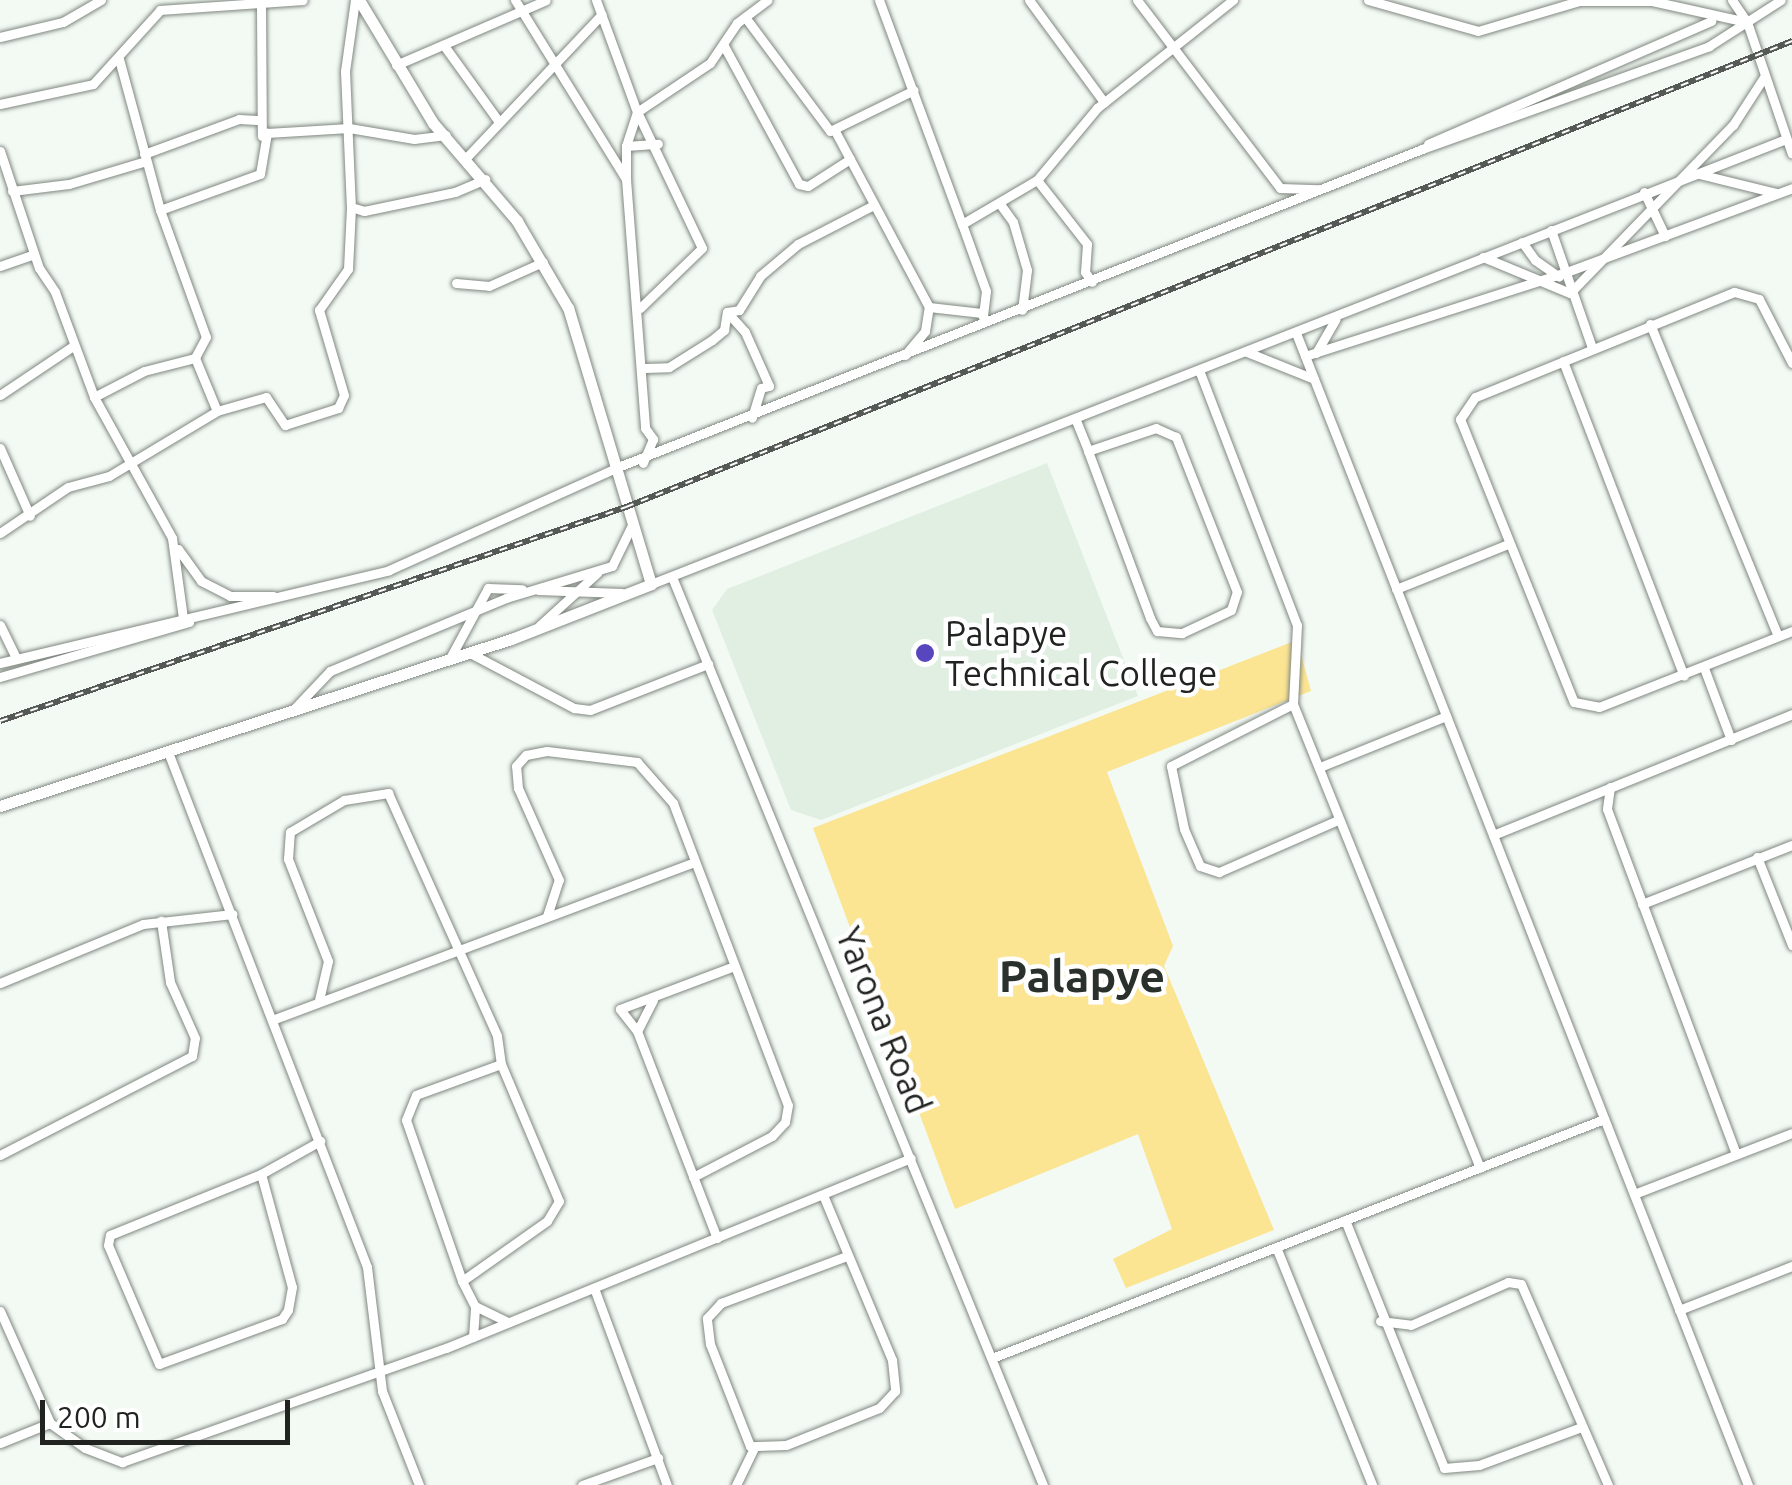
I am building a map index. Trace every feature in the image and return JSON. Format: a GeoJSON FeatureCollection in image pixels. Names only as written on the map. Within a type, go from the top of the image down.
{"type":"FeatureCollection","features":[{"type":"Feature","properties":{"kind":"street"},"geometry":{"type":"LineString","coordinates":[[0,37],[63,22],[102,0]]}},
{"type":"Feature","properties":{"kind":"street"},"geometry":{"type":"LineString","coordinates":[[183,0],[188,10]]}},
{"type":"Feature","properties":{"kind":"street"},"geometry":{"type":"LineString","coordinates":[[0,104],[93,84],[119,59],[161,5],[188,10],[303,0]]}},
{"type":"Feature","properties":{"kind":"street"},"geometry":{"type":"LineString","coordinates":[[357,0],[396,65],[446,135],[485,179],[543,262],[581,338],[650,584]]}},
{"type":"Feature","properties":{"kind":"street"},"geometry":{"type":"LineString","coordinates":[[0,533],[68,487],[132,463],[218,411],[266,397],[285,425],[342,402],[328,325],[319,310],[348,270],[351,207],[346,28],[357,0]]}},
{"type":"Feature","properties":{"kind":"street"},"geometry":{"type":"LineString","coordinates":[[515,0],[626,179]]}},
{"type":"Feature","properties":{"kind":"street"},"geometry":{"type":"LineString","coordinates":[[396,65],[546,0]]}},
{"type":"Feature","properties":{"kind":"street"},"geometry":{"type":"LineString","coordinates":[[596,0],[637,112],[658,144],[702,248],[640,308]]}},
{"type":"Feature","properties":{"kind":"street"},"geometry":{"type":"LineString","coordinates":[[643,462],[653,440],[645,428],[645,368],[626,146],[637,112],[710,63],[745,17],[767,0]]}},
{"type":"Feature","properties":{"kind":"street"},"geometry":{"type":"LineString","coordinates":[[1029,0],[1104,102]]}},
{"type":"Feature","properties":{"kind":"street"},"geometry":{"type":"LineString","coordinates":[[1137,0],[1170,50],[1242,130],[1280,188],[1326,189]]}},
{"type":"Feature","properties":{"kind":"street"},"geometry":{"type":"LineString","coordinates":[[962,224],[1037,180],[1104,102],[1233,0]]}},
{"type":"Feature","properties":{"kind":"street"},"geometry":{"type":"LineString","coordinates":[[1368,0],[1478,32],[1578,0],[1652,1],[1716,19],[1748,22]]}},
{"type":"Feature","properties":{"kind":"street"},"geometry":{"type":"LineString","coordinates":[[1688,0],[1697,14]]}},
{"type":"Feature","properties":{"kind":"street"},"geometry":{"type":"LineString","coordinates":[[1732,0],[1748,22],[1792,154]]}},
{"type":"Feature","properties":{"kind":"street"},"geometry":{"type":"LineString","coordinates":[[0,663],[389,570],[618,467],[643,462],[1422,149],[1709,46],[1781,0]]}},
{"type":"Feature","properties":{"kind":"street"},"geometry":{"type":"LineString","coordinates":[[878,1],[986,291],[984,325]]}},
{"type":"Feature","properties":{"kind":"street"},"geometry":{"type":"LineString","coordinates":[[160,210],[260,174],[266,165],[261,120],[261,6]]}},
{"type":"Feature","properties":{"kind":"street"},"geometry":{"type":"LineString","coordinates":[[466,159],[602,14]]}},
{"type":"Feature","properties":{"kind":"street"},"geometry":{"type":"LineString","coordinates":[[745,17],[825,126],[836,130],[929,307],[925,331],[903,358]]}},
{"type":"Feature","properties":{"kind":"street"},"geometry":{"type":"LineString","coordinates":[[1422,149],[1479,118],[1716,19]]}},
{"type":"Feature","properties":{"kind":"street"},"geometry":{"type":"LineString","coordinates":[[724,46],[799,184],[808,186],[850,159]]}},
{"type":"Feature","properties":{"kind":"street"},"geometry":{"type":"LineString","coordinates":[[445,47],[499,122]]}},
{"type":"Feature","properties":{"kind":"street"},"geometry":{"type":"LineString","coordinates":[[94,396],[144,371],[195,358],[206,338],[160,210],[119,59]]}},
{"type":"Feature","properties":{"kind":"street"},"geometry":{"type":"LineString","coordinates":[[1570,293],[1745,111],[1764,77]]}},
{"type":"Feature","properties":{"kind":"street"},"geometry":{"type":"LineString","coordinates":[[836,130],[914,90]]}},
{"type":"Feature","properties":{"kind":"street"},"geometry":{"type":"LineString","coordinates":[[1476,132],[1479,118]]}},
{"type":"Feature","properties":{"kind":"street"},"geometry":{"type":"LineString","coordinates":[[12,191],[69,184],[240,119],[261,120]]}},
{"type":"Feature","properties":{"kind":"street"},"geometry":{"type":"LineString","coordinates":[[262,136],[349,128],[414,139],[446,135]]}},
{"type":"Feature","properties":{"kind":"street"},"geometry":{"type":"LineString","coordinates":[[0,806],[533,631],[1786,139]]}},
{"type":"Feature","properties":{"kind":"street"},"geometry":{"type":"LineString","coordinates":[[626,146],[658,144]]}},
{"type":"Feature","properties":{"kind":"street"},"geometry":{"type":"LineString","coordinates":[[0,151],[34,254],[94,396],[172,538],[200,581],[230,596],[283,597]]}},
{"type":"Feature","properties":{"kind":"street"},"geometry":{"type":"LineString","coordinates":[[1696,173],[1778,194]]}},
{"type":"Feature","properties":{"kind":"street"},"geometry":{"type":"LineString","coordinates":[[351,207],[364,210],[455,192],[485,179]]}},
{"type":"Feature","properties":{"kind":"street"},"geometry":{"type":"LineString","coordinates":[[1037,180],[1087,244],[1085,272],[1092,282]]}},
{"type":"Feature","properties":{"kind":"street"},"geometry":{"type":"LineString","coordinates":[[1305,356],[1562,276],[1792,188]]}},
{"type":"Feature","properties":{"kind":"street"},"geometry":{"type":"LineString","coordinates":[[1644,192],[1666,236]]}},
{"type":"Feature","properties":{"kind":"street"},"geometry":{"type":"LineString","coordinates":[[726,312],[739,310],[760,276],[798,244],[874,204]]}},
{"type":"Feature","properties":{"kind":"street"},"geometry":{"type":"LineString","coordinates":[[1000,204],[1013,222],[1027,270],[1022,310]]}},
{"type":"Feature","properties":{"kind":"street"},"geometry":{"type":"LineString","coordinates":[[1552,230],[1562,276],[1592,348]]}},
{"type":"Feature","properties":{"kind":"street"},"geometry":{"type":"LineString","coordinates":[[1522,242],[1562,276]]}},
{"type":"Feature","properties":{"kind":"street"},"geometry":{"type":"LineString","coordinates":[[0,266],[34,254]]}},
{"type":"Feature","properties":{"kind":"street"},"geometry":{"type":"LineString","coordinates":[[1484,257],[1535,282],[1570,293]]}},
{"type":"Feature","properties":{"kind":"street"},"geometry":{"type":"LineString","coordinates":[[456,283],[490,286],[543,262]]}},
{"type":"Feature","properties":{"kind":"street"},"geometry":{"type":"LineString","coordinates":[[1792,363],[1772,316],[1746,292],[1650,324],[1475,397],[1462,409],[1462,430],[1574,702],[1600,707],[1792,630]]}},
{"type":"Feature","properties":{"kind":"street"},"geometry":{"type":"LineString","coordinates":[[929,307],[982,312]]}},
{"type":"Feature","properties":{"kind":"street"},"geometry":{"type":"LineString","coordinates":[[645,368],[669,367],[712,340],[724,330],[726,312]]}},
{"type":"Feature","properties":{"kind":"street"},"geometry":{"type":"LineString","coordinates":[[726,312],[745,332],[770,386],[761,388],[752,418]]}},
{"type":"Feature","properties":{"kind":"street"},"geometry":{"type":"LineString","coordinates":[[1312,374],[1316,353],[1338,316]]}},
{"type":"Feature","properties":{"kind":"street"},"geometry":{"type":"LineString","coordinates":[[1650,324],[1778,636]]}},
{"type":"Feature","properties":{"kind":"street"},"geometry":{"type":"LineString","coordinates":[[1296,333],[1748,1485]]}},
{"type":"Feature","properties":{"kind":"street"},"geometry":{"type":"LineString","coordinates":[[0,395],[73,346]]}},
{"type":"Feature","properties":{"kind":"street"},"geometry":{"type":"LineString","coordinates":[[1246,352],[1312,374]]}},
{"type":"Feature","properties":{"kind":"street"},"geometry":{"type":"LineString","coordinates":[[195,358],[218,411]]}},
{"type":"Feature","properties":{"kind":"street"},"geometry":{"type":"LineString","coordinates":[[1563,361],[1684,676]]}},
{"type":"Feature","properties":{"kind":"street"},"geometry":{"type":"LineString","coordinates":[[1200,370],[1298,625],[1293,704],[1480,1168]]}},
{"type":"Feature","properties":{"kind":"street"},"geometry":{"type":"LineString","coordinates":[[1076,418],[1088,451],[1157,631],[1182,633],[1232,610],[1237,592],[1176,437],[1156,428],[1088,451]]}},
{"type":"Feature","properties":{"kind":"street"},"geometry":{"type":"LineString","coordinates":[[0,448],[3,466],[30,516]]}},
{"type":"Feature","properties":{"kind":"street"},"geometry":{"type":"LineString","coordinates":[[533,631],[620,556],[632,525]]}},
{"type":"Feature","properties":{"kind":"street"},"geometry":{"type":"LineString","coordinates":[[172,538],[182,618]]}},
{"type":"Feature","properties":{"kind":"street"},"geometry":{"type":"LineString","coordinates":[[1396,589],[1508,544]]}},
{"type":"Feature","properties":{"kind":"street"},"geometry":{"type":"LineString","coordinates":[[290,713],[330,670],[532,590],[598,573]]}},
{"type":"Feature","properties":{"kind":"street","name":"Yarona Road"},"geometry":{"type":"LineString","coordinates":[[672,577],[1043,1485]]}},
{"type":"Feature","properties":{"kind":"street"},"geometry":{"type":"LineString","coordinates":[[449,660],[488,588],[626,594]]}},
{"type":"Feature","properties":{"kind":"street"},"geometry":{"type":"LineString","coordinates":[[0,677],[204,614]]}},
{"type":"Feature","properties":{"kind":"street"},"geometry":{"type":"LineString","coordinates":[[0,625],[16,658]]}},
{"type":"Feature","properties":{"kind":"street"},"geometry":{"type":"LineString","coordinates":[[470,653],[574,708],[590,710],[708,664]]}},
{"type":"Feature","properties":{"kind":"street"},"geometry":{"type":"LineString","coordinates":[[1704,668],[1731,740]]}},
{"type":"Feature","properties":{"kind":"street"},"geometry":{"type":"LineString","coordinates":[[1293,704],[1171,766],[1184,829],[1200,866],[1218,872],[1338,820]]}},
{"type":"Feature","properties":{"kind":"street"},"geometry":{"type":"LineString","coordinates":[[1493,835],[1792,714]]}},
{"type":"Feature","properties":{"kind":"street"},"geometry":{"type":"LineString","coordinates":[[1320,767],[1446,716]]}},
{"type":"Feature","properties":{"kind":"street"},"geometry":{"type":"LineString","coordinates":[[168,752],[320,1141],[375,1294],[380,1367],[390,1416],[419,1485]]}},
{"type":"Feature","properties":{"kind":"street"},"geometry":{"type":"LineString","coordinates":[[547,916],[559,880],[516,784],[516,766],[526,755],[580,752],[638,762],[673,802],[692,863],[788,1105],[785,1122],[760,1144],[693,1177]]}},
{"type":"Feature","properties":{"kind":"street"},"geometry":{"type":"LineString","coordinates":[[1610,787],[1606,809],[1736,1154]]}},
{"type":"Feature","properties":{"kind":"street"},"geometry":{"type":"LineString","coordinates":[[319,1000],[328,961],[286,852],[296,824],[344,800],[391,795],[501,1046],[500,1064],[558,1208],[462,1281]]}},
{"type":"Feature","properties":{"kind":"street"},"geometry":{"type":"LineString","coordinates":[[1588,796],[1606,809]]}},
{"type":"Feature","properties":{"kind":"street"},"geometry":{"type":"LineString","coordinates":[[1642,904],[1792,845]]}},
{"type":"Feature","properties":{"kind":"street"},"geometry":{"type":"LineString","coordinates":[[1758,857],[1792,945]]}},
{"type":"Feature","properties":{"kind":"street"},"geometry":{"type":"LineString","coordinates":[[272,1020],[692,863]]}},
{"type":"Feature","properties":{"kind":"street"},"geometry":{"type":"LineString","coordinates":[[0,983],[161,920],[232,914]]}},
{"type":"Feature","properties":{"kind":"street"},"geometry":{"type":"LineString","coordinates":[[0,1155],[192,1056],[195,1038],[170,982],[161,920]]}},
{"type":"Feature","properties":{"kind":"street"},"geometry":{"type":"LineString","coordinates":[[716,1238],[636,1031],[620,1009],[654,1000],[732,967]]}},
{"type":"Feature","properties":{"kind":"street"},"geometry":{"type":"LineString","coordinates":[[636,1031],[654,1000]]}},
{"type":"Feature","properties":{"kind":"street"},"geometry":{"type":"LineString","coordinates":[[474,1336],[475,1306],[462,1281],[407,1112],[416,1094],[500,1064]]}},
{"type":"Feature","properties":{"kind":"street"},"geometry":{"type":"LineString","coordinates":[[992,1358],[1604,1119]]}},
{"type":"Feature","properties":{"kind":"street"},"geometry":{"type":"LineString","coordinates":[[1634,1194],[1792,1133]]}},
{"type":"Feature","properties":{"kind":"street"},"geometry":{"type":"LineString","coordinates":[[261,1174],[292,1288],[288,1310],[282,1319],[159,1364],[108,1238],[261,1174],[320,1141]]}},
{"type":"Feature","properties":{"kind":"street"},"geometry":{"type":"LineString","coordinates":[[0,1311],[50,1423],[85,1448],[122,1462],[474,1336],[911,1158]]}},
{"type":"Feature","properties":{"kind":"street"},"geometry":{"type":"LineString","coordinates":[[754,1448],[786,1445],[892,1398],[892,1360],[822,1194]]}},
{"type":"Feature","properties":{"kind":"street"},"geometry":{"type":"LineString","coordinates":[[1345,1220],[1380,1320],[1447,1470],[1582,1426]]}},
{"type":"Feature","properties":{"kind":"street"},"geometry":{"type":"LineString","coordinates":[[1276,1247],[1372,1485]]}},
{"type":"Feature","properties":{"kind":"street"},"geometry":{"type":"LineString","coordinates":[[754,1448],[732,1406],[706,1318],[721,1303],[847,1256]]}},
{"type":"Feature","properties":{"kind":"street"},"geometry":{"type":"LineString","coordinates":[[1679,1310],[1791,1270]]}},
{"type":"Feature","properties":{"kind":"street"},"geometry":{"type":"LineString","coordinates":[[1380,1320],[1411,1325],[1517,1282],[1532,1298],[1608,1485]]}},
{"type":"Feature","properties":{"kind":"street"},"geometry":{"type":"LineString","coordinates":[[594,1288],[666,1485]]}},
{"type":"Feature","properties":{"kind":"street"},"geometry":{"type":"LineString","coordinates":[[475,1306],[508,1322]]}},
{"type":"Feature","properties":{"kind":"street"},"geometry":{"type":"LineString","coordinates":[[0,1338],[12,1333]]}},
{"type":"Feature","properties":{"kind":"street"},"geometry":{"type":"LineString","coordinates":[[0,1443],[50,1423]]}},
{"type":"Feature","properties":{"kind":"street"},"geometry":{"type":"LineString","coordinates":[[736,1485],[754,1448]]}},
{"type":"Feature","properties":{"kind":"street"},"geometry":{"type":"LineString","coordinates":[[582,1485],[658,1458]]}},
{"type":"Feature","properties":{"kind":"shaded area","name":"Palapye Technical College"},"geometry":{"type":"Polygon","coordinates":[[[1047,463],[1138,696],[821,820],[791,810],[712,610],[727,589],[1047,463]]]}},
{"type":"Feature","properties":{"kind":"shaded area"},"geometry":{"type":"Polygon","coordinates":[[[1297,640],[1311,691],[1107,772],[1173,946],[1164,966],[1274,1230],[1126,1288],[1113,1259],[1172,1229],[1138,1134],[955,1209],[813,828],[1297,640]]]}},
{"type":"Feature","properties":{"kind":"railway"},"geometry":{"type":"LineString","coordinates":[[0,721],[626,507],[1792,41]]}},
{"type":"Feature","properties":{"kind":"place","name":"Palapye Technical College"},"geometry":{"type":"Point","coordinates":[925,653]}},
{"type":"Feature","properties":{"kind":"district","name":"Palapye"},"geometry":{"type":"Point","coordinates":[1082,976]}}]}
